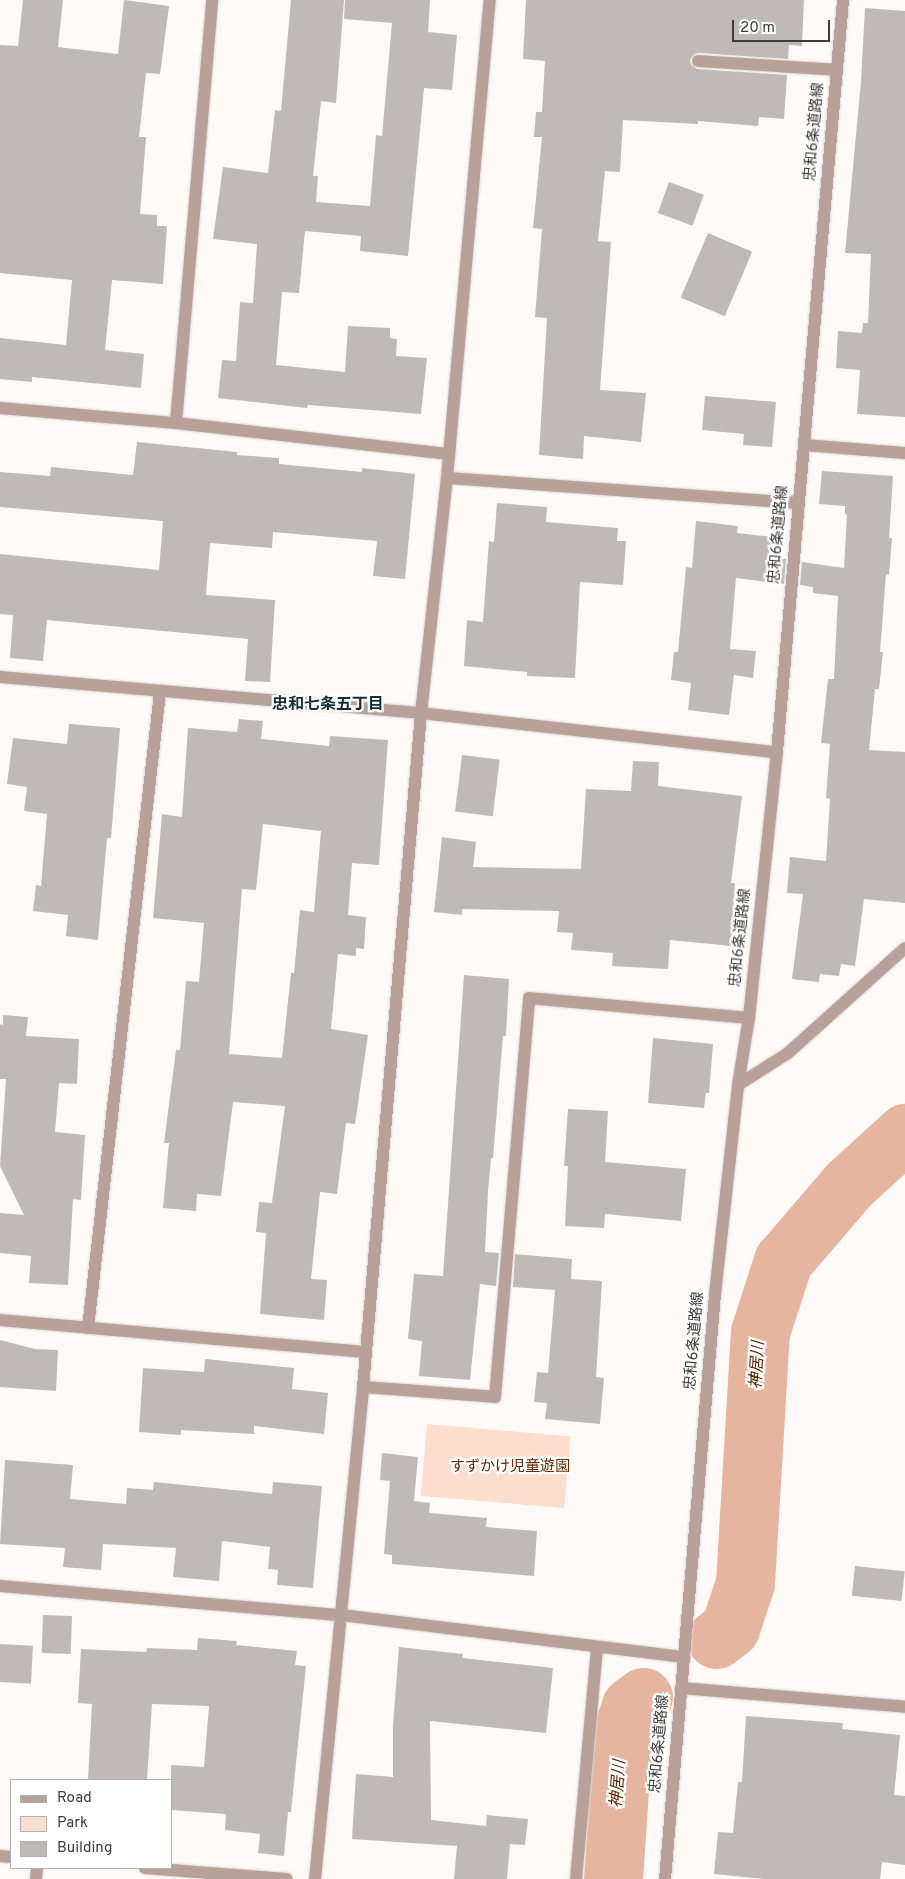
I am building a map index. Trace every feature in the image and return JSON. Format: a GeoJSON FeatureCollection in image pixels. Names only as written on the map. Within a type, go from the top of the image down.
{"type":"FeatureCollection","features":[{"type":"Feature","properties":{"kind":"street"},"geometry":{"type":"LineString","coordinates":[[176,423],[212,0]]}},
{"type":"Feature","properties":{"kind":"street"},"geometry":{"type":"LineString","coordinates":[[315,1879],[363,1387],[421,713],[450,454],[490,0]]}},
{"type":"Feature","properties":{"kind":"street","name":"忠和6条道路線"},"geometry":{"type":"LineString","coordinates":[[664,1879],[715,1294],[738,1086],[749,1018],[776,752],[843,0]]}},
{"type":"Feature","properties":{"kind":"street"},"geometry":{"type":"LineString","coordinates":[[698,61],[837,70]]}},
{"type":"Feature","properties":{"kind":"street"},"geometry":{"type":"LineString","coordinates":[[0,408],[176,423],[450,454]]}},
{"type":"Feature","properties":{"kind":"street"},"geometry":{"type":"LineString","coordinates":[[804,445],[905,453]]}},
{"type":"Feature","properties":{"kind":"street"},"geometry":{"type":"LineString","coordinates":[[447,478],[798,503]]}},
{"type":"Feature","properties":{"kind":"street"},"geometry":{"type":"LineString","coordinates":[[0,677],[421,713],[776,752]]}},
{"type":"Feature","properties":{"kind":"street"},"geometry":{"type":"LineString","coordinates":[[88,1328],[160,692]]}},
{"type":"Feature","properties":{"kind":"street"},"geometry":{"type":"LineString","coordinates":[[738,1086],[788,1053],[905,948]]}},
{"type":"Feature","properties":{"kind":"street"},"geometry":{"type":"LineString","coordinates":[[363,1387],[495,1397],[529,998],[749,1018]]}},
{"type":"Feature","properties":{"kind":"street"},"geometry":{"type":"LineString","coordinates":[[0,1320],[365,1352]]}},
{"type":"Feature","properties":{"kind":"street"},"geometry":{"type":"LineString","coordinates":[[0,1586],[341,1615],[684,1657]]}},
{"type":"Feature","properties":{"kind":"street"},"geometry":{"type":"LineString","coordinates":[[576,1879],[597,1647]]}},
{"type":"Feature","properties":{"kind":"street"},"geometry":{"type":"LineString","coordinates":[[681,1688],[905,1708]]}},
{"type":"Feature","properties":{"kind":"street"},"geometry":{"type":"LineString","coordinates":[[159,1869],[287,1879]]}},
{"type":"Feature","properties":{"kind":"green space","name":"すずかけ児童遊園"},"geometry":{"type":"Polygon","coordinates":[[[427,1424],[570,1437],[564,1508],[421,1496],[427,1424]]]}},
{"type":"Feature","properties":{"kind":"building"},"geometry":{"type":"Polygon","coordinates":[[[23,0],[63,0],[58,47],[118,54],[124,0],[169,6],[160,74],[146,73],[139,137],[146,137],[140,214],[157,215],[157,226],[167,226],[163,284],[112,280],[105,350],[144,354],[141,388],[32,377],[32,382],[0,379],[0,338],[66,345],[72,280],[0,273],[0,45],[18,46],[23,0]]]}},
{"type":"Feature","properties":{"kind":"building"},"geometry":{"type":"Polygon","coordinates":[[[291,0],[344,0],[336,103],[321,101],[313,176],[318,176],[316,202],[370,206],[376,135],[382,136],[392,23],[344,19],[345,0],[430,0],[428,32],[457,35],[452,90],[424,88],[408,256],[360,251],[361,236],[305,231],[299,293],[282,292],[276,365],[345,372],[348,326],[390,328],[390,338],[397,339],[396,356],[427,358],[421,414],[308,405],[307,408],[218,398],[222,360],[236,361],[240,302],[253,303],[257,244],[213,239],[223,167],[268,173],[275,110],[281,111],[291,0]]]}},
{"type":"Feature","properties":{"kind":"building"},"geometry":{"type":"Polygon","coordinates":[[[526,0],[804,0],[802,46],[789,45],[788,59],[699,53],[694,54],[690,60],[691,65],[697,69],[787,75],[784,119],[759,117],[758,126],[698,121],[698,124],[623,120],[620,172],[605,171],[598,241],[611,242],[600,390],[646,393],[641,442],[584,436],[583,459],[539,455],[547,318],[535,317],[542,229],[533,228],[542,137],[534,137],[536,112],[542,112],[545,61],[523,59],[526,0]]]}},
{"type":"Feature","properties":{"kind":"building"},"geometry":{"type":"Polygon","coordinates":[[[865,8],[905,11],[905,417],[857,414],[860,370],[836,368],[838,331],[862,333],[863,323],[868,323],[871,254],[845,253],[861,81],[865,8]]]}},
{"type":"Feature","properties":{"kind":"building"},"geometry":{"type":"Polygon","coordinates":[[[669,182],[704,195],[692,226],[658,213],[669,182]]]}},
{"type":"Feature","properties":{"kind":"building"},"geometry":{"type":"Polygon","coordinates":[[[708,233],[752,252],[725,316],[681,297],[708,233]]]}},
{"type":"Feature","properties":{"kind":"building"},"geometry":{"type":"Polygon","coordinates":[[[705,396],[776,402],[772,447],[743,445],[744,434],[702,430],[705,396]]]}},
{"type":"Feature","properties":{"kind":"building"},"geometry":{"type":"Polygon","coordinates":[[[137,442],[237,452],[237,455],[279,458],[279,464],[362,472],[362,468],[415,474],[405,579],[373,576],[377,541],[273,532],[272,548],[210,543],[206,595],[275,600],[270,682],[245,681],[248,639],[47,620],[43,661],[10,658],[13,615],[0,614],[0,554],[159,570],[163,521],[0,507],[0,472],[50,476],[51,467],[133,475],[137,442]]]}},
{"type":"Feature","properties":{"kind":"building"},"geometry":{"type":"Polygon","coordinates":[[[822,471],[893,476],[889,538],[892,538],[889,575],[886,574],[880,652],[883,652],[879,689],[875,689],[869,750],[905,752],[905,903],[864,899],[855,966],[841,964],[839,976],[820,974],[819,982],[792,979],[803,894],[787,893],[790,857],[826,861],[830,799],[826,798],[830,744],[821,743],[828,679],[834,679],[838,596],[813,593],[813,587],[800,585],[802,562],[844,568],[847,515],[845,514],[845,506],[819,504],[822,471]]]}},
{"type":"Feature","properties":{"kind":"building"},"geometry":{"type":"Polygon","coordinates":[[[497,503],[547,507],[546,522],[618,528],[617,541],[626,541],[623,585],[580,582],[575,678],[527,676],[527,672],[464,666],[467,620],[483,622],[489,541],[494,542],[497,503]]]}},
{"type":"Feature","properties":{"kind":"building"},"geometry":{"type":"Polygon","coordinates":[[[696,521],[738,526],[737,533],[772,537],[770,557],[786,559],[784,584],[736,578],[730,649],[756,651],[753,678],[734,675],[729,715],[688,710],[691,683],[671,680],[674,652],[678,652],[686,567],[692,568],[696,521]]]}},
{"type":"Feature","properties":{"kind":"building"},"geometry":{"type":"Polygon","coordinates":[[[239,719],[263,721],[261,739],[329,746],[330,736],[388,740],[379,865],[352,863],[348,915],[366,917],[364,949],[356,948],[356,956],[338,954],[331,1029],[368,1035],[355,1124],[346,1123],[337,1194],[320,1192],[311,1279],[327,1280],[324,1320],[260,1314],[266,1233],[256,1232],[259,1202],[272,1203],[285,1106],[233,1102],[221,1196],[197,1194],[196,1211],[163,1208],[169,1143],[164,1143],[176,1050],[180,1050],[186,981],[199,982],[204,923],[153,918],[162,814],[182,817],[188,728],[237,732],[239,719]],[[263,824],[256,890],[242,889],[229,1054],[282,1058],[291,973],[294,973],[300,910],[314,912],[321,831],[263,824]]]}},
{"type":"Feature","properties":{"kind":"building"},"geometry":{"type":"Polygon","coordinates":[[[69,724],[120,728],[111,838],[107,838],[98,940],[66,936],[68,915],[33,911],[36,885],[41,886],[47,814],[24,811],[27,787],[7,784],[13,738],[67,744],[69,724]]]}},
{"type":"Feature","properties":{"kind":"building"},"geometry":{"type":"Polygon","coordinates":[[[462,755],[500,760],[493,816],[455,812],[462,755]]]}},
{"type":"Feature","properties":{"kind":"building"},"geometry":{"type":"Polygon","coordinates":[[[633,761],[659,762],[658,786],[742,796],[731,883],[735,883],[731,946],[670,940],[668,969],[612,966],[613,953],[571,950],[573,933],[557,932],[559,911],[462,909],[462,915],[434,912],[442,837],[476,842],[473,867],[581,869],[586,789],[631,791],[633,761]]]}},
{"type":"Feature","properties":{"kind":"building"},"geometry":{"type":"Polygon","coordinates":[[[464,975],[509,979],[506,1036],[503,1036],[493,1158],[491,1158],[488,1192],[485,1252],[499,1253],[496,1286],[480,1284],[470,1380],[419,1376],[422,1341],[408,1339],[414,1274],[443,1276],[464,975]]]}},
{"type":"Feature","properties":{"kind":"building"},"geometry":{"type":"Polygon","coordinates":[[[3,1015],[28,1017],[26,1036],[79,1039],[77,1084],[59,1083],[55,1132],[85,1135],[81,1200],[73,1199],[68,1285],[29,1283],[31,1256],[0,1253],[0,1213],[24,1215],[0,1166],[6,1079],[0,1079],[0,1024],[3,1025],[3,1015]]]}},
{"type":"Feature","properties":{"kind":"building"},"geometry":{"type":"Polygon","coordinates":[[[653,1038],[713,1044],[709,1093],[706,1093],[704,1108],[648,1103],[653,1038]]]}},
{"type":"Feature","properties":{"kind":"building"},"geometry":{"type":"Polygon","coordinates":[[[568,1109],[608,1111],[605,1162],[686,1169],[681,1221],[605,1214],[604,1228],[565,1226],[568,1166],[564,1166],[568,1109]]]}},
{"type":"Feature","properties":{"kind":"building"},"geometry":{"type":"Polygon","coordinates":[[[515,1254],[572,1259],[571,1279],[602,1281],[596,1377],[604,1378],[600,1424],[545,1419],[547,1403],[534,1402],[537,1372],[548,1373],[555,1290],[513,1287],[515,1254]]]}},
{"type":"Feature","properties":{"kind":"building"},"geometry":{"type":"Polygon","coordinates":[[[0,1340],[35,1349],[58,1350],[56,1391],[0,1387],[0,1340]]]}},
{"type":"Feature","properties":{"kind":"building"},"geometry":{"type":"Polygon","coordinates":[[[205,1359],[294,1368],[292,1389],[328,1393],[324,1434],[254,1426],[254,1434],[181,1430],[181,1435],[139,1432],[143,1368],[204,1372],[205,1359]]]}},
{"type":"Feature","properties":{"kind":"building"},"geometry":{"type":"Polygon","coordinates":[[[382,1453],[418,1457],[414,1501],[430,1503],[429,1513],[487,1518],[486,1527],[537,1531],[534,1576],[392,1564],[392,1555],[384,1554],[390,1481],[380,1480],[382,1453]]]}},
{"type":"Feature","properties":{"kind":"building"},"geometry":{"type":"Polygon","coordinates":[[[5,1460],[73,1465],[70,1499],[126,1504],[127,1488],[153,1490],[154,1482],[272,1494],[273,1482],[322,1486],[313,1588],[277,1585],[278,1570],[268,1569],[270,1547],[222,1541],[219,1581],[173,1577],[176,1548],[103,1544],[101,1570],[63,1567],[65,1548],[0,1544],[5,1460]]]}},
{"type":"Feature","properties":{"kind":"building"},"geometry":{"type":"Polygon","coordinates":[[[855,1566],[905,1571],[902,1601],[852,1596],[855,1566]]]}},
{"type":"Feature","properties":{"kind":"building"},"geometry":{"type":"Polygon","coordinates":[[[43,1615],[72,1616],[71,1654],[42,1653],[43,1615]]]}},
{"type":"Feature","properties":{"kind":"building"},"geometry":{"type":"Polygon","coordinates":[[[198,1638],[237,1641],[236,1645],[297,1651],[295,1665],[306,1666],[291,1812],[288,1812],[284,1856],[258,1853],[260,1834],[225,1830],[226,1814],[172,1810],[171,1765],[204,1767],[209,1706],[152,1704],[147,1779],[88,1779],[92,1704],[78,1703],[81,1649],[146,1652],[147,1648],[197,1650],[198,1638]]]}},
{"type":"Feature","properties":{"kind":"building"},"geometry":{"type":"Polygon","coordinates":[[[0,1644],[33,1646],[31,1684],[0,1682],[0,1644]]]}},
{"type":"Feature","properties":{"kind":"building"},"geometry":{"type":"Polygon","coordinates":[[[399,1647],[463,1654],[462,1658],[553,1668],[546,1733],[430,1721],[431,1820],[486,1826],[487,1815],[528,1819],[525,1845],[510,1844],[507,1879],[454,1879],[457,1846],[352,1839],[356,1774],[393,1777],[393,1725],[399,1647]]]}},
{"type":"Feature","properties":{"kind":"building"},"geometry":{"type":"Polygon","coordinates":[[[746,1716],[843,1723],[842,1729],[900,1735],[894,1795],[905,1796],[905,1865],[882,1862],[880,1879],[765,1879],[714,1874],[718,1832],[733,1833],[738,1782],[742,1782],[746,1716]]]}},
{"type":"Feature","properties":{"kind":"waterway","name":"神居川"},"geometry":{"type":"LineString","coordinates":[[716,1639],[730,1628],[745,1583],[760,1332],[783,1261],[849,1184],[905,1133]]}},
{"type":"Feature","properties":{"kind":"waterway","name":"神居川"},"geometry":{"type":"LineString","coordinates":[[613,1879],[623,1729],[631,1706],[643,1697]]}},
{"type":"Feature","properties":{"kind":"district","name":"忠和七条五丁目"},"geometry":{"type":"Point","coordinates":[328,705]}}]}
